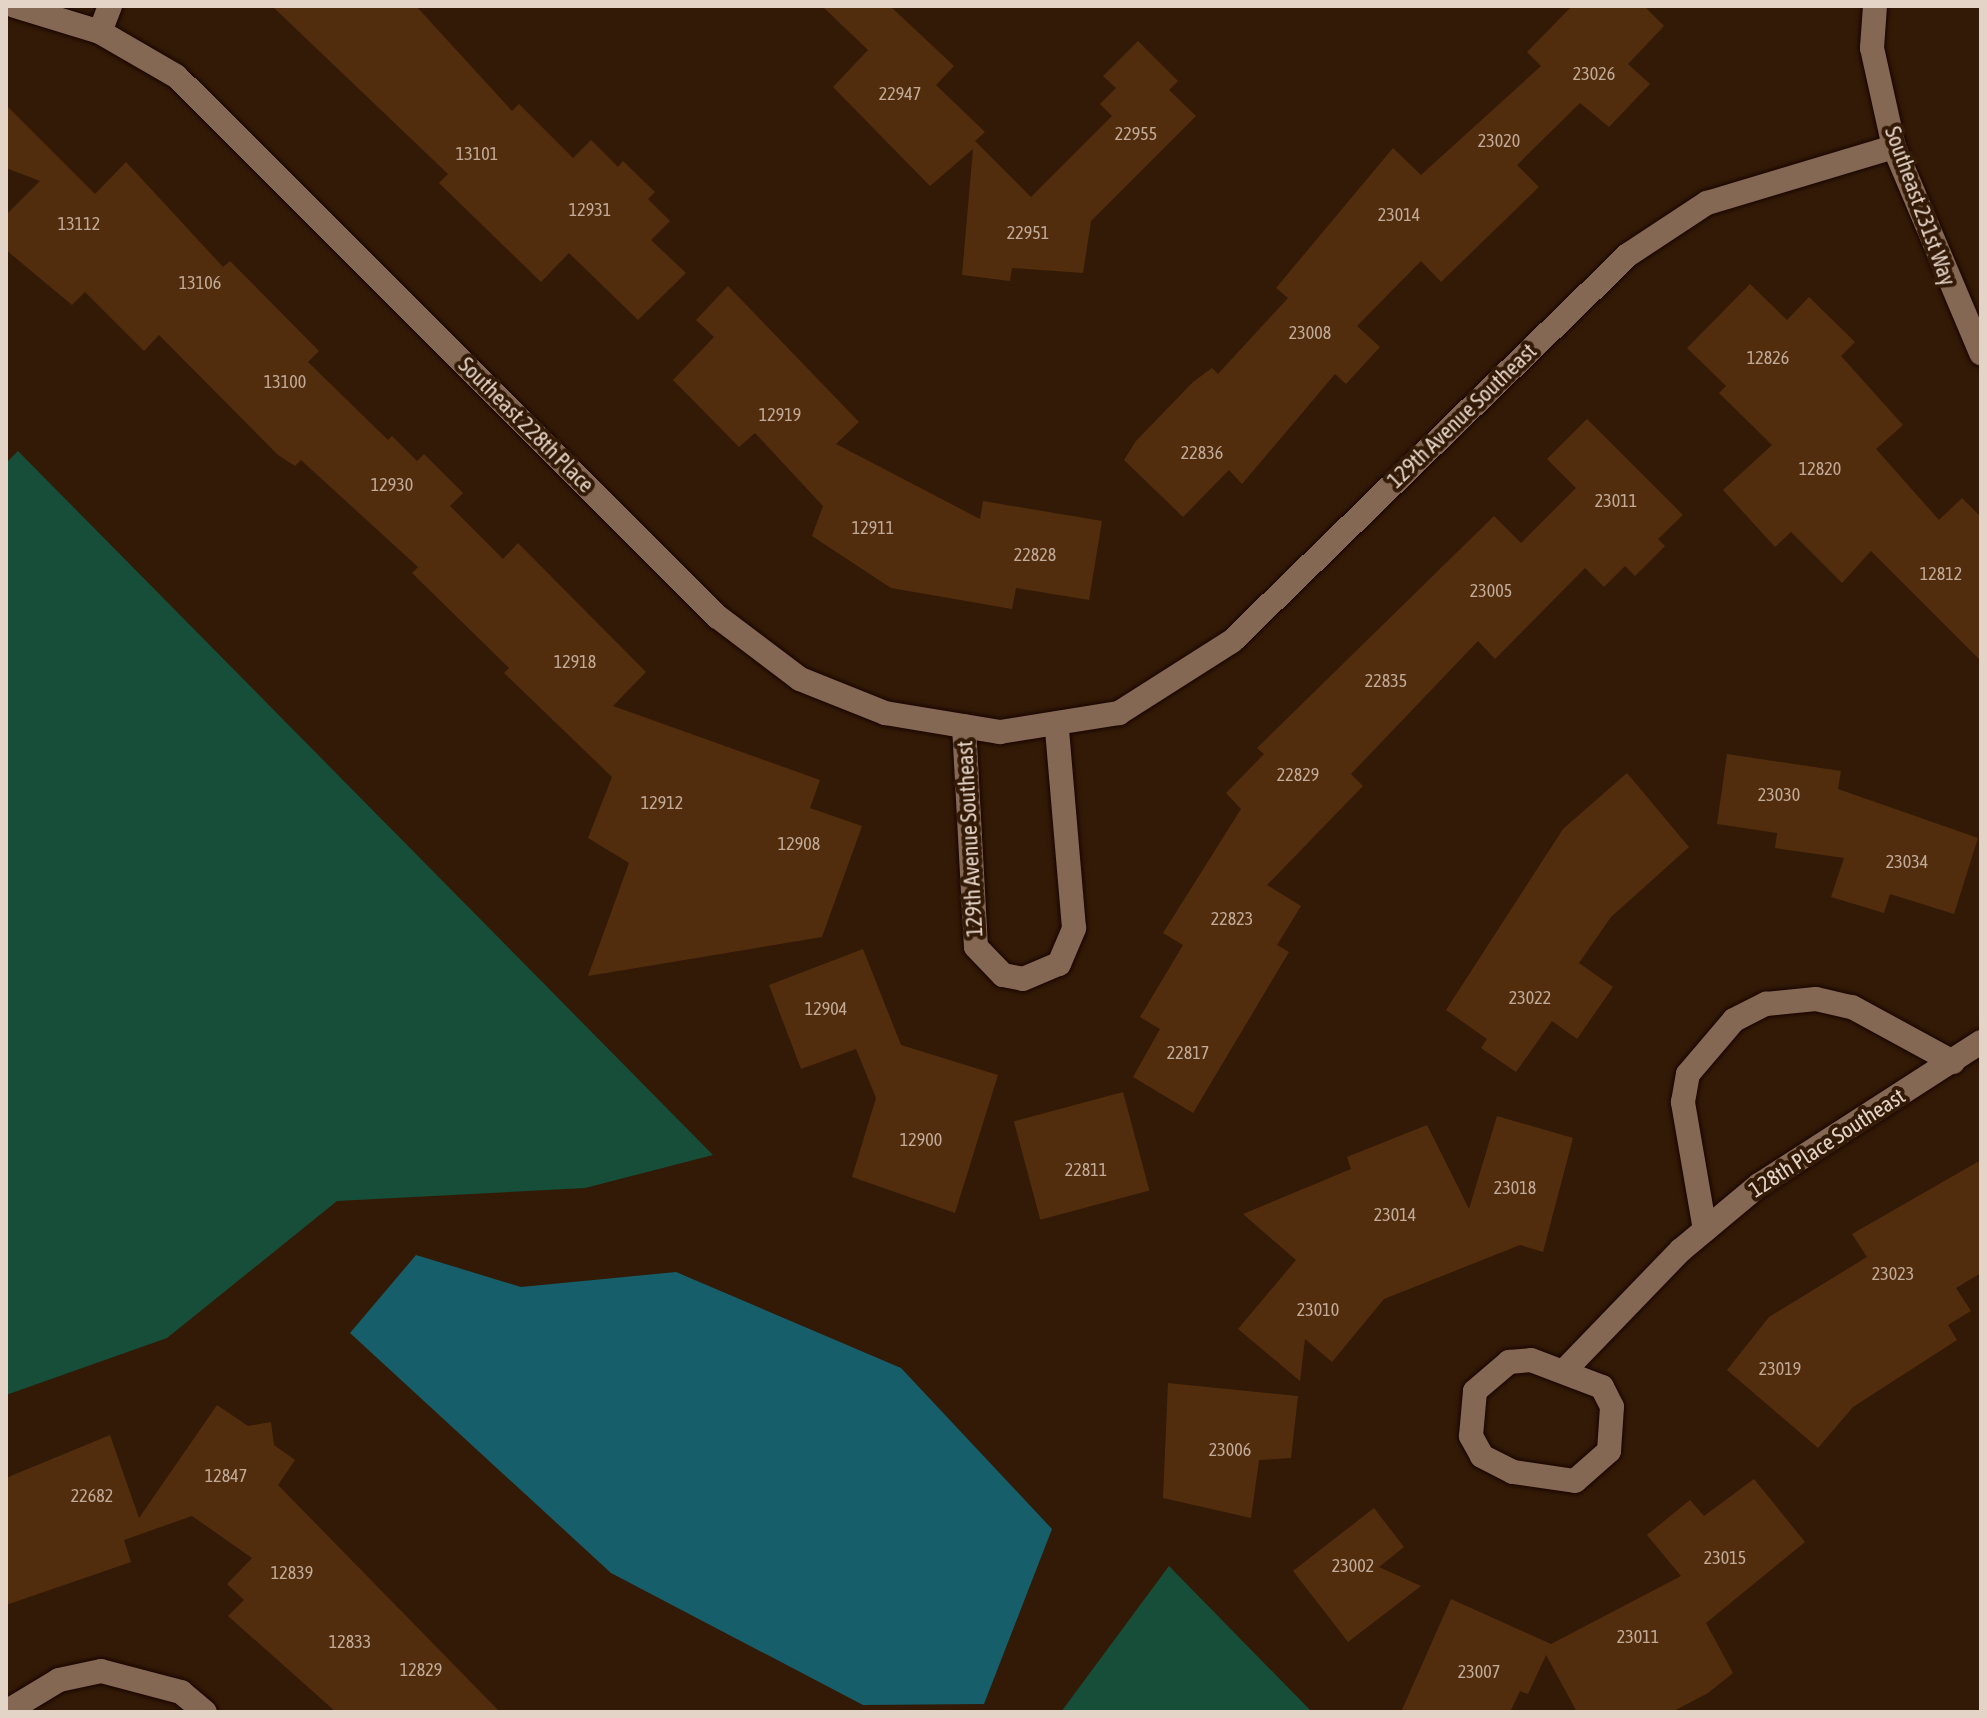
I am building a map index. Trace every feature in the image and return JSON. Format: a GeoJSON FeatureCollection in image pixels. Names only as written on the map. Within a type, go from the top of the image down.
{"type":"FeatureCollection","features":[{"type":"Feature","properties":{"kind":"street","name":"Southeast 228th Place"},"geometry":{"type":"LineString","coordinates":[[15,6],[100,32],[176,76],[718,617],[800,679],[885,713],[1000,732]]}},
{"type":"Feature","properties":{"kind":"street"},"geometry":{"type":"LineString","coordinates":[[100,32],[110,6]]}},
{"type":"Feature","properties":{"kind":"street","name":"Southeast 231st Way"},"geometry":{"type":"LineString","coordinates":[[1875,6],[1872,48],[1894,147],[1981,353]]}},
{"type":"Feature","properties":{"kind":"street","name":"129th Avenue Southeast"},"geometry":{"type":"LineString","coordinates":[[1000,732],[1057,728],[1119,713],[1232,641],[1628,255],[1707,203],[1894,147]]}},
{"type":"Feature","properties":{"kind":"street","name":"129th Avenue Southeast"},"geometry":{"type":"LineString","coordinates":[[964,726],[976,947],[1003,975],[1023,979],[1059,964],[1074,928],[1057,728]]}},
{"type":"Feature","properties":{"kind":"street"},"geometry":{"type":"LineString","coordinates":[[1705,1230],[1683,1102],[1688,1074],[1734,1020],[1766,1004],[1816,999],[1852,1007],[1953,1062]]}},
{"type":"Feature","properties":{"kind":"street","name":"128th Place Southeast"},"geometry":{"type":"LineString","coordinates":[[1566,1369],[1705,1230],[1759,1185],[1981,1042]]}},
{"type":"Feature","properties":{"kind":"street"},"geometry":{"type":"LineString","coordinates":[[1531,1360],[1566,1369],[1602,1387],[1612,1407],[1609,1451],[1595,1469],[1553,1483],[1482,1456],[1468,1413],[1489,1374],[1531,1360]]}},
{"type":"Feature","properties":{"kind":"street"},"geometry":{"type":"LineString","coordinates":[[6,1712],[59,1680],[101,1671],[181,1692],[205,1712]]}},
{"type":"Feature","properties":{"kind":"green space"},"geometry":{"type":"Polygon","coordinates":[[[18,451],[713,1155],[585,1188],[337,1201],[167,1338],[6,1395],[6,463],[18,451]]]}},
{"type":"Feature","properties":{"kind":"green space"},"geometry":{"type":"Polygon","coordinates":[[[1169,1566],[1312,1712],[1061,1712],[1169,1566]]]}},
{"type":"Feature","properties":{"kind":"water"},"geometry":{"type":"Polygon","coordinates":[[[416,1255],[521,1287],[676,1272],[901,1368],[1052,1529],[984,1704],[863,1705],[611,1573],[350,1333],[416,1255]]]}},
{"type":"Feature","properties":{"kind":"building"},"geometry":{"type":"Polygon","coordinates":[[[272,6],[416,6],[512,111],[519,104],[573,158],[591,140],[618,167],[623,161],[655,192],[648,199],[670,221],[651,240],[686,273],[638,320],[569,253],[541,282],[439,183],[448,174],[272,6]]]}},
{"type":"Feature","properties":{"kind":"building"},"geometry":{"type":"Polygon","coordinates":[[[822,6],[890,6],[954,66],[936,85],[985,132],[975,141],[1031,197],[1112,116],[1100,104],[1116,88],[1103,76],[1138,41],[1178,81],[1169,90],[1196,116],[1091,221],[1083,273],[1012,268],[1010,281],[962,275],[973,149],[930,186],[833,87],[868,50],[822,6]]]}},
{"type":"Feature","properties":{"kind":"building"},"geometry":{"type":"Polygon","coordinates":[[[1572,6],[1644,6],[1664,26],[1628,64],[1650,84],[1609,127],[1580,103],[1517,165],[1539,187],[1441,282],[1421,261],[1357,326],[1380,347],[1346,384],[1335,374],[1242,484],[1229,470],[1183,517],[1124,460],[1136,441],[1193,382],[1212,368],[1218,374],[1288,298],[1276,288],[1393,148],[1421,175],[1541,66],[1527,52],[1572,6]]]}},
{"type":"Feature","properties":{"kind":"building"},"geometry":{"type":"Polygon","coordinates":[[[6,105],[95,194],[126,162],[223,267],[230,261],[319,351],[308,362],[388,440],[392,436],[417,461],[424,454],[463,493],[450,506],[503,559],[518,543],[646,672],[613,706],[820,780],[810,808],[862,826],[822,937],[588,976],[629,863],[588,838],[612,777],[504,673],[509,668],[412,573],[418,567],[301,460],[295,466],[278,455],[159,335],[144,351],[85,292],[72,305],[6,250],[6,215],[40,181],[6,168],[6,105]]]}},
{"type":"Feature","properties":{"kind":"building"},"geometry":{"type":"Polygon","coordinates":[[[1750,284],[1787,320],[1809,297],[1855,342],[1841,356],[1903,425],[1876,449],[1939,520],[1962,498],[1981,517],[1981,661],[1871,551],[1842,583],[1791,532],[1775,547],[1723,490],[1772,445],[1719,393],[1726,386],[1687,348],[1750,284]]]}},
{"type":"Feature","properties":{"kind":"building"},"geometry":{"type":"Polygon","coordinates":[[[728,286],[859,422],[836,444],[980,519],[983,501],[1102,521],[1089,600],[1016,588],[1012,609],[891,588],[812,536],[823,506],[755,433],[739,447],[673,380],[714,337],[696,320],[728,286]]]}},
{"type":"Feature","properties":{"kind":"building"},"geometry":{"type":"Polygon","coordinates":[[[1587,419],[1683,515],[1658,539],[1665,546],[1635,576],[1625,566],[1604,587],[1585,568],[1495,659],[1478,641],[1351,774],[1363,786],[1267,885],[1301,906],[1277,945],[1289,952],[1193,1113],[1133,1077],[1160,1029],[1140,1017],[1183,945],[1163,933],[1241,809],[1226,793],[1264,754],[1257,748],[1494,516],[1521,543],[1576,488],[1547,459],[1587,419]]]}},
{"type":"Feature","properties":{"kind":"building"},"geometry":{"type":"Polygon","coordinates":[[[1727,754],[1841,771],[1838,789],[1978,838],[1954,914],[1890,894],[1884,913],[1831,897],[1844,858],[1775,848],[1777,833],[1717,824],[1727,754]]]}},
{"type":"Feature","properties":{"kind":"building"},"geometry":{"type":"Polygon","coordinates":[[[1627,773],[1689,847],[1611,917],[1579,963],[1613,987],[1577,1039],[1552,1021],[1516,1072],[1481,1048],[1487,1039],[1446,1010],[1563,829],[1627,773]]]}},
{"type":"Feature","properties":{"kind":"building"},"geometry":{"type":"Polygon","coordinates":[[[863,949],[901,1045],[998,1075],[955,1213],[852,1177],[876,1098],[856,1049],[801,1069],[769,985],[863,949]]]}},
{"type":"Feature","properties":{"kind":"building"},"geometry":{"type":"Polygon","coordinates":[[[1123,1092],[1149,1191],[1040,1220],[1014,1121],[1123,1092]]]}},
{"type":"Feature","properties":{"kind":"building"},"geometry":{"type":"Polygon","coordinates":[[[1497,1116],[1573,1138],[1543,1252],[1520,1245],[1384,1299],[1332,1362],[1305,1339],[1300,1381],[1238,1329],[1296,1260],[1243,1214],[1351,1169],[1347,1157],[1427,1125],[1469,1209],[1497,1116]]]}},
{"type":"Feature","properties":{"kind":"building"},"geometry":{"type":"Polygon","coordinates":[[[1981,1160],[1981,1273],[1956,1288],[1971,1311],[1948,1325],[1957,1340],[1853,1407],[1818,1448],[1727,1370],[1769,1317],[1867,1257],[1852,1234],[1981,1160]]]}},
{"type":"Feature","properties":{"kind":"building"},"geometry":{"type":"Polygon","coordinates":[[[1168,1383],[1298,1396],[1291,1458],[1259,1460],[1251,1518],[1163,1498],[1168,1383]]]}},
{"type":"Feature","properties":{"kind":"building"},"geometry":{"type":"Polygon","coordinates":[[[217,1405],[248,1426],[271,1422],[274,1445],[295,1460],[278,1485],[500,1712],[336,1712],[228,1616],[244,1600],[227,1584],[252,1558],[192,1516],[124,1540],[131,1562],[6,1605],[6,1478],[110,1435],[139,1518],[217,1405]]]}},
{"type":"Feature","properties":{"kind":"building"},"geometry":{"type":"Polygon","coordinates":[[[1754,1479],[1805,1542],[1706,1623],[1733,1673],[1708,1693],[1672,1712],[1577,1712],[1546,1655],[1528,1694],[1520,1691],[1510,1712],[1401,1712],[1451,1599],[1551,1644],[1681,1576],[1647,1535],[1690,1500],[1704,1516],[1754,1479]]]}},
{"type":"Feature","properties":{"kind":"building"},"geometry":{"type":"Polygon","coordinates":[[[1374,1508],[1404,1547],[1379,1567],[1421,1586],[1348,1642],[1293,1571],[1374,1508]]]}}]}
